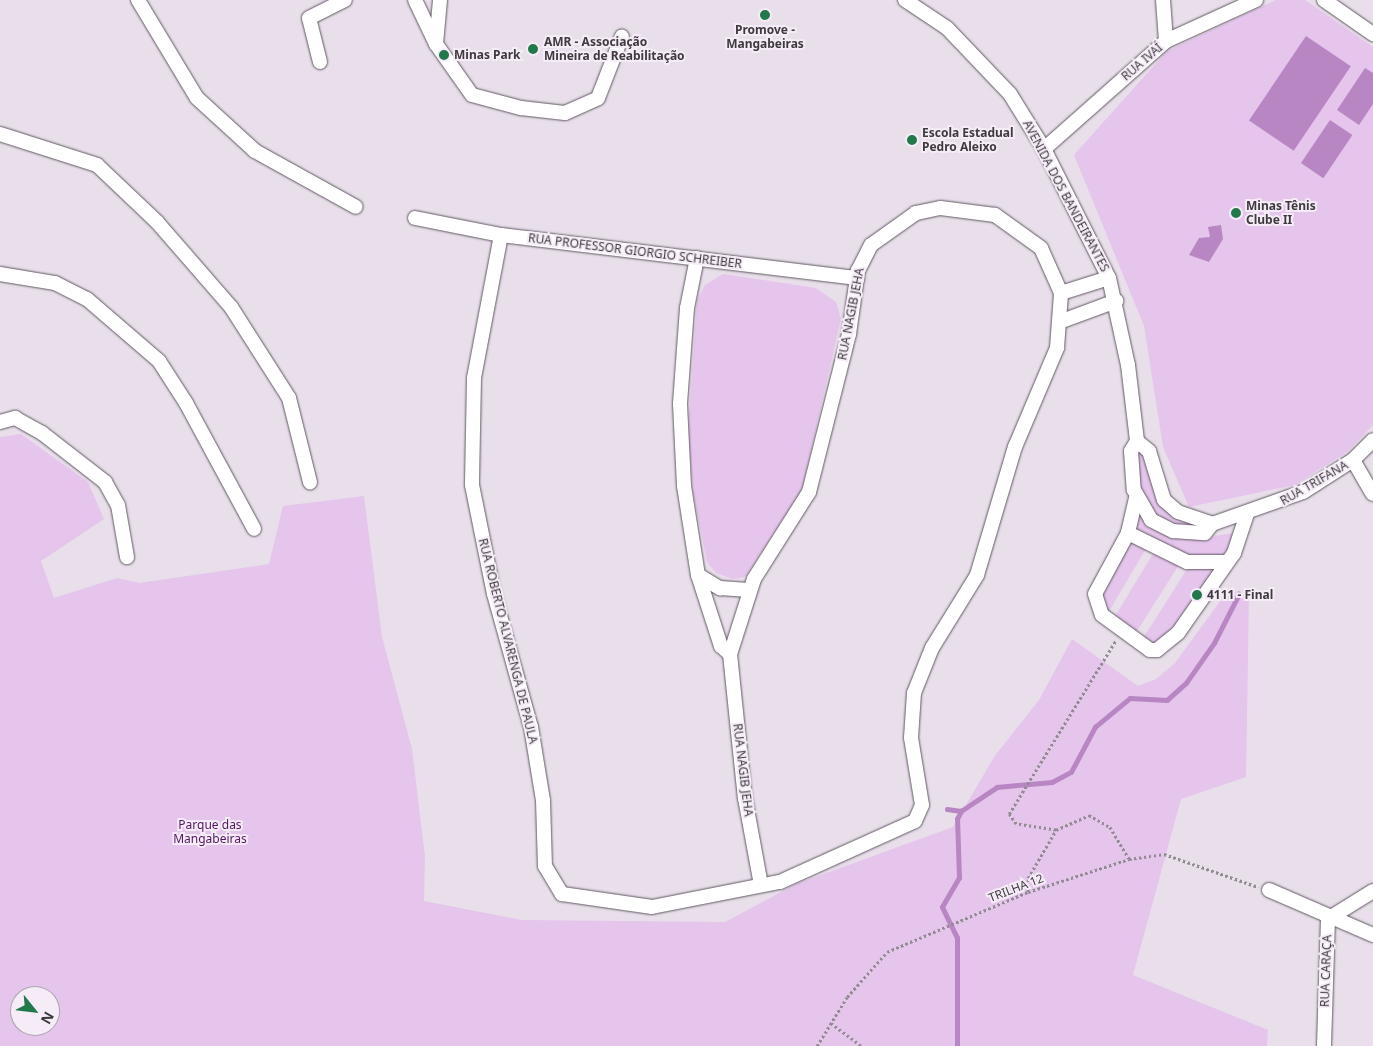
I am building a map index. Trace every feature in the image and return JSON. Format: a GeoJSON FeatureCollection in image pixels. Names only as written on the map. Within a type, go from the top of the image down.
{"type":"FeatureCollection","features":[{"type":"Feature","properties":{"kind":"street"},"geometry":{"type":"LineString","coordinates":[[138,0],[197,98],[255,151],[356,207]]}},
{"type":"Feature","properties":{"kind":"street"},"geometry":{"type":"LineString","coordinates":[[320,62],[309,18],[345,0]]}},
{"type":"Feature","properties":{"kind":"street"},"geometry":{"type":"LineString","coordinates":[[415,0],[436,44],[472,95],[565,113],[598,98],[622,36]]}},
{"type":"Feature","properties":{"kind":"street"},"geometry":{"type":"LineString","coordinates":[[436,44],[440,0]]}},
{"type":"Feature","properties":{"kind":"street","name":"AVENIDA DOS BANDEIRANTES"},"geometry":{"type":"LineString","coordinates":[[905,0],[947,28],[980,60],[1010,94],[1044,149],[1109,278],[1116,301],[1136,441],[1131,451],[1136,498],[1145,514],[1165,529],[1205,533],[1212,524],[1247,514]]}},
{"type":"Feature","properties":{"kind":"street"},"geometry":{"type":"LineString","coordinates":[[1163,0],[1166,41]]}},
{"type":"Feature","properties":{"kind":"street","name":"RUA IVAÍ"},"geometry":{"type":"LineString","coordinates":[[1044,149],[1166,41],[1256,0]]}},
{"type":"Feature","properties":{"kind":"street"},"geometry":{"type":"LineString","coordinates":[[1324,0],[1373,34]]}},
{"type":"Feature","properties":{"kind":"street"},"geometry":{"type":"LineString","coordinates":[[0,134],[98,165],[163,229],[231,307],[289,398],[310,482]]}},
{"type":"Feature","properties":{"kind":"street","name":"RUA NAGIB JEHA"},"geometry":{"type":"LineString","coordinates":[[761,885],[745,798],[730,654],[748,590],[809,492],[849,334],[857,278],[871,245],[916,213],[940,208],[995,216],[1041,248],[1061,293]]}},
{"type":"Feature","properties":{"kind":"street","name":"RUA PROFESSOR GIORGIO SCHREIBER"},"geometry":{"type":"LineString","coordinates":[[415,218],[501,236],[857,278]]}},
{"type":"Feature","properties":{"kind":"street","name":"RUA ROBERTO ALVARENGA DE PAULA"},"geometry":{"type":"LineString","coordinates":[[501,236],[474,378],[472,485],[494,594],[531,727],[543,800],[545,866],[562,894],[652,907],[780,882],[915,821],[922,805],[911,738],[914,693],[932,648],[977,575],[1015,447],[1039,399],[1062,321],[1061,293]]}},
{"type":"Feature","properties":{"kind":"street","name":"RUA NAGIB JEHA"},"geometry":{"type":"LineString","coordinates":[[697,258],[687,308],[680,404],[684,486],[698,574],[720,646],[730,654]]}},
{"type":"Feature","properties":{"kind":"street"},"geometry":{"type":"LineString","coordinates":[[0,274],[55,283],[87,299],[159,362],[186,403],[254,529]]}},
{"type":"Feature","properties":{"kind":"street"},"geometry":{"type":"LineString","coordinates":[[1061,293],[1109,278]]}},
{"type":"Feature","properties":{"kind":"street"},"geometry":{"type":"LineString","coordinates":[[1062,321],[1116,301]]}},
{"type":"Feature","properties":{"kind":"street"},"geometry":{"type":"LineString","coordinates":[[0,422],[15,418],[42,433],[105,482],[118,505],[127,557]]}},
{"type":"Feature","properties":{"kind":"street","name":"RUA TRIFANA"},"geometry":{"type":"LineString","coordinates":[[1247,514],[1303,492],[1354,460],[1373,440]]}},
{"type":"Feature","properties":{"kind":"street"},"geometry":{"type":"LineString","coordinates":[[1136,441],[1149,451],[1164,500],[1178,512],[1212,524]]}},
{"type":"Feature","properties":{"kind":"street"},"geometry":{"type":"LineString","coordinates":[[1354,460],[1373,494]]}},
{"type":"Feature","properties":{"kind":"street"},"geometry":{"type":"LineString","coordinates":[[1136,498],[1128,533],[1095,594],[1102,615],[1122,633],[1157,650],[1178,633],[1225,562],[1234,553],[1247,514]]}},
{"type":"Feature","properties":{"kind":"street"},"geometry":{"type":"LineString","coordinates":[[1128,533],[1187,562],[1225,562]]}},
{"type":"Feature","properties":{"kind":"street"},"geometry":{"type":"LineString","coordinates":[[698,574],[720,588],[748,590]]}},
{"type":"Feature","properties":{"kind":"street"},"geometry":{"type":"LineString","coordinates":[[1269,890],[1316,907],[1328,919],[1373,935]]}},
{"type":"Feature","properties":{"kind":"street","name":"RUA CARAÇA"},"geometry":{"type":"LineString","coordinates":[[1324,1046],[1328,919],[1373,891]]}},
{"type":"Feature","properties":{"kind":"path"},"geometry":{"type":"LineString","coordinates":[[1122,633],[1030,777],[1009,814],[1016,824],[1056,830],[1089,816],[1110,827],[1130,859]]}},
{"type":"Feature","properties":{"kind":"path"},"geometry":{"type":"LineString","coordinates":[[1028,892],[1028,878],[1056,830]]}},
{"type":"Feature","properties":{"kind":"path","name":"TRILHA 12"},"geometry":{"type":"LineString","coordinates":[[817,1046],[847,997],[887,952],[1028,892],[1130,859],[1164,854],[1269,890]]}},
{"type":"Feature","properties":{"kind":"path"},"geometry":{"type":"LineString","coordinates":[[831,1023],[861,1046]]}},
{"type":"Feature","properties":{"kind":"green space","name":"Minas Tênis Clube II"},"geometry":{"type":"Polygon","coordinates":[[[1276,0],[1305,0],[1373,47],[1373,425],[1348,451],[1295,485],[1189,507],[1163,447],[1144,326],[1074,155],[1167,51],[1276,0]]]}},
{"type":"Feature","properties":{"kind":"green space"},"geometry":{"type":"Polygon","coordinates":[[[723,274],[816,288],[836,302],[841,319],[802,490],[745,577],[733,579],[716,573],[707,562],[693,493],[688,431],[697,300],[705,285],[723,274]]]}},
{"type":"Feature","properties":{"kind":"green space","name":"Parque das Mangabeiras"},"geometry":{"type":"Polygon","coordinates":[[[21,434],[88,482],[104,519],[41,561],[54,598],[117,578],[139,583],[269,564],[283,506],[364,496],[382,637],[412,749],[425,857],[424,901],[522,920],[725,922],[796,884],[953,827],[994,757],[1039,700],[1072,639],[1138,686],[1156,679],[1175,663],[1224,596],[1238,591],[1249,597],[1246,777],[1181,799],[1133,975],[1268,1030],[1267,1046],[0,1046],[0,437],[21,434]]]}},
{"type":"Feature","properties":{"kind":"green space"},"geometry":{"type":"Polygon","coordinates":[[[1138,447],[1146,453],[1160,503],[1206,525],[1181,528],[1160,522],[1140,497],[1138,447]]]}},
{"type":"Feature","properties":{"kind":"green space"},"geometry":{"type":"Polygon","coordinates":[[[1137,512],[1148,523],[1207,537],[1233,533],[1232,546],[1221,557],[1187,556],[1133,529],[1137,512]]]}},
{"type":"Feature","properties":{"kind":"green space"},"geometry":{"type":"Polygon","coordinates":[[[1131,537],[1147,547],[1108,613],[1099,595],[1131,537]]]}},
{"type":"Feature","properties":{"kind":"green space"},"geometry":{"type":"Polygon","coordinates":[[[1154,552],[1180,563],[1134,636],[1114,618],[1154,552]]]}},
{"type":"Feature","properties":{"kind":"green space"},"geometry":{"type":"Polygon","coordinates":[[[1189,566],[1218,566],[1175,630],[1152,645],[1142,640],[1189,566]]]}},
{"type":"Feature","properties":{"kind":"shaded area"},"geometry":{"type":"Polygon","coordinates":[[[1306,36],[1351,66],[1294,151],[1249,121],[1306,36]]]}},
{"type":"Feature","properties":{"kind":"shaded area"},"geometry":{"type":"Polygon","coordinates":[[[1365,68],[1373,73],[1373,104],[1359,125],[1337,110],[1365,68]]]}},
{"type":"Feature","properties":{"kind":"shaded area"},"geometry":{"type":"Polygon","coordinates":[[[1330,120],[1352,135],[1323,178],[1301,163],[1330,120]]]}},
{"type":"Feature","properties":{"kind":"shaded area"},"geometry":{"type":"Polygon","coordinates":[[[1221,225],[1223,239],[1209,262],[1189,255],[1199,238],[1210,237],[1208,227],[1221,225]]]}},
{"type":"Feature","properties":{"kind":"waterway"},"geometry":{"type":"LineString","coordinates":[[957,1046],[957,938],[942,907],[959,878],[957,819],[961,811],[997,787],[1052,782],[1071,772],[1095,727],[1130,698],[1167,700],[1186,683],[1214,643],[1239,594]]}},
{"type":"Feature","properties":{"kind":"waterway"},"geometry":{"type":"LineString","coordinates":[[947,809],[961,811]]}},
{"type":"Feature","properties":{"kind":"place","name":"Promove - Mangabeiras"},"geometry":{"type":"Point","coordinates":[765,15]}},
{"type":"Feature","properties":{"kind":"place","name":"AMR - Associação Mineira de Reabilitação"},"geometry":{"type":"Point","coordinates":[533,49]}},
{"type":"Feature","properties":{"kind":"place","name":"Minas Park"},"geometry":{"type":"Point","coordinates":[444,55]}},
{"type":"Feature","properties":{"kind":"place","name":"Escola Estadual Pedro Aleixo"},"geometry":{"type":"Point","coordinates":[912,140]}},
{"type":"Feature","properties":{"kind":"place","name":"Minas Tênis Clube II"},"geometry":{"type":"Point","coordinates":[1236,213]}},
{"type":"Feature","properties":{"kind":"place","name":"4111 - Final"},"geometry":{"type":"Point","coordinates":[1197,595]}}]}
